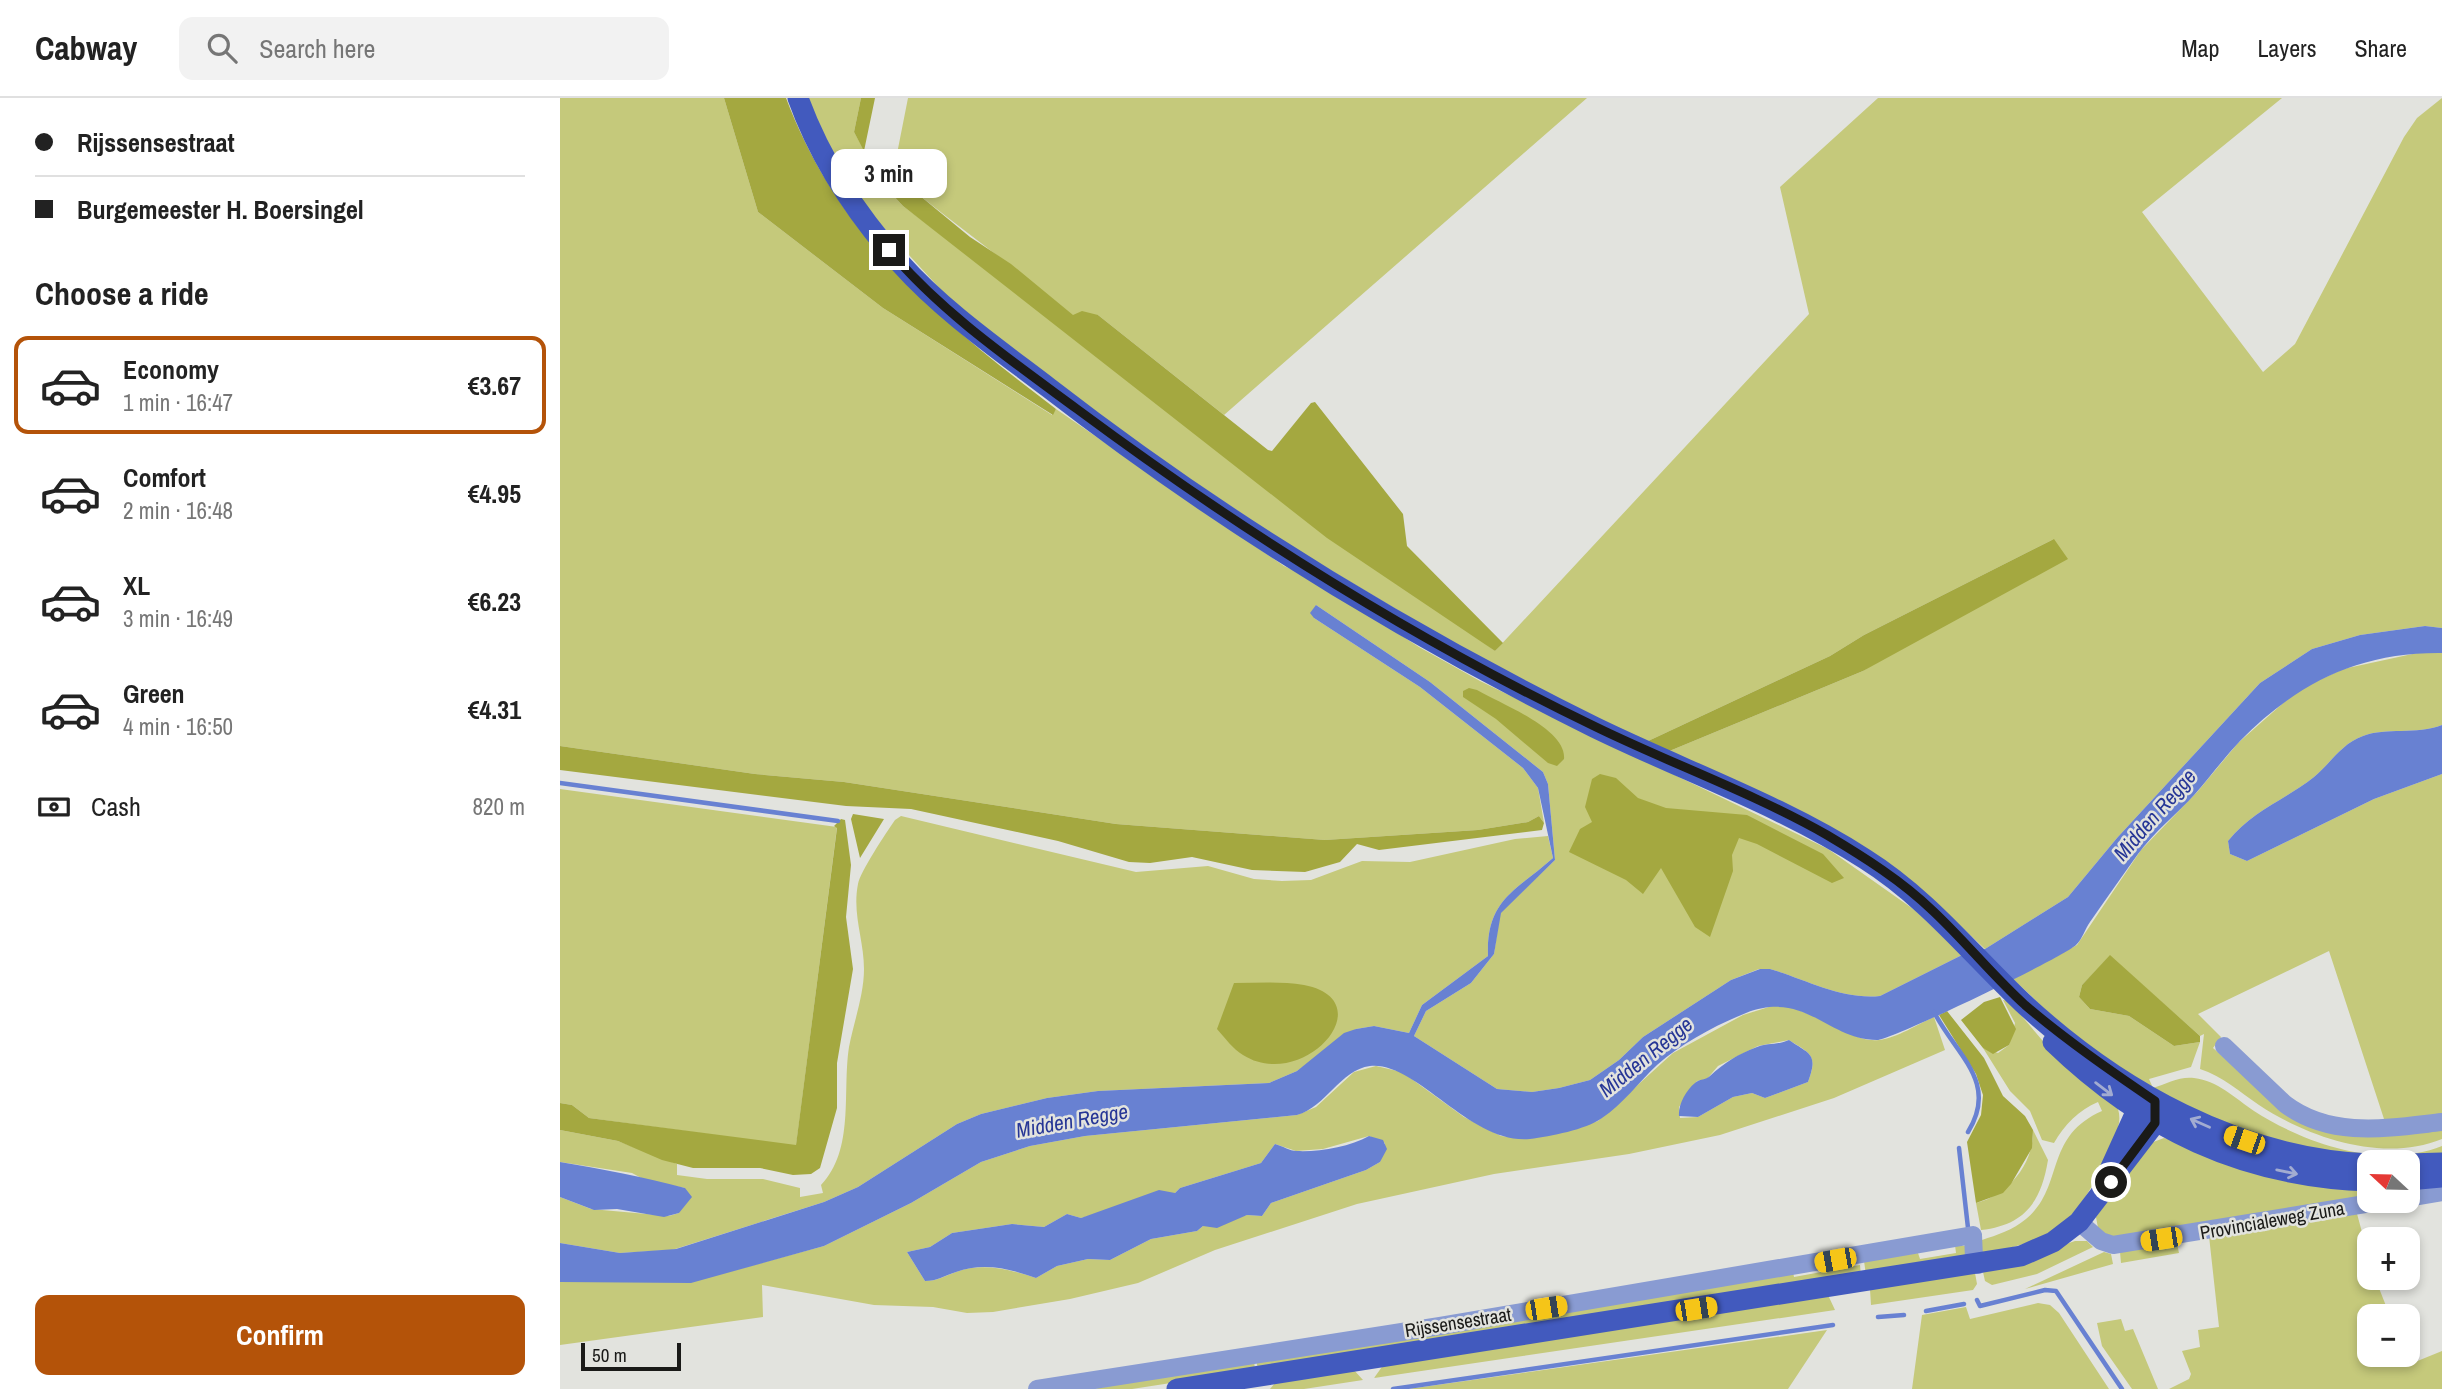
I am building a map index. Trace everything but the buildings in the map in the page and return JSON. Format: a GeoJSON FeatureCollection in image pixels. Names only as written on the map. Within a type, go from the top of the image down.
{"type":"FeatureCollection","features":[{"type":"Feature","properties":{"kind":"main road"},"geometry":{"type":"LineString","coordinates":[[798,98],[823,154],[847,194],[903,267],[982,336],[1141,457],[1272,545],[1460,657],[1597,728],[1825,835],[1896,880],[1960,937],[2019,998],[2078,1048],[2155,1101],[2205,1126],[2244,1140],[2305,1156],[2357,1162]]}},
{"type":"Feature","properties":{"kind":"main road"},"geometry":{"type":"LineString","coordinates":[[2019,998],[2043,1034],[2090,1078],[2136,1112],[2155,1101]]}},
{"type":"Feature","properties":{"kind":"main road"},"geometry":{"type":"LineString","coordinates":[[2155,1101],[2155,1123]]}},
{"type":"Feature","properties":{"kind":"main road","name":"Provincialeweg Zuna"},"geometry":{"type":"LineString","coordinates":[[2136,1112],[2219,1152],[2258,1165],[2306,1175],[2357,1180]]}},
{"type":"Feature","properties":{"kind":"main road","name":"Rijssensestraat"},"geometry":{"type":"LineString","coordinates":[[2097,1199],[2136,1112]]}},
{"type":"Feature","properties":{"kind":"main road","name":"Rijssensestraat"},"geometry":{"type":"LineString","coordinates":[[1177,1389],[1978,1265],[2036,1251],[2079,1222],[2155,1123]]}},
{"type":"Feature","properties":{"kind":"main road"},"geometry":{"type":"LineString","coordinates":[[2420,1164],[2442,1163]]}},
{"type":"Feature","properties":{"kind":"main road"},"geometry":{"type":"LineString","coordinates":[[2420,1179],[2442,1177]]}},
{"type":"Feature","properties":{"kind":"street"},"geometry":{"type":"LineString","coordinates":[[2224,1046],[2295,1112],[2320,1121],[2365,1130],[2442,1122]]}},
{"type":"Feature","properties":{"kind":"street"},"geometry":{"type":"LineString","coordinates":[[2420,1196],[2442,1192]]}},
{"type":"Feature","properties":{"kind":"street","name":"Provincialeweg Zuna"},"geometry":{"type":"LineString","coordinates":[[2079,1222],[2101,1241],[2113,1245],[2357,1205]]}},
{"type":"Feature","properties":{"kind":"street","name":"Rijssensestraat"},"geometry":{"type":"LineString","coordinates":[[1037,1389],[1522,1312],[1973,1236],[1974,1258],[1978,1265]]}},
{"type":"Feature","properties":{"kind":"green space"},"geometry":{"type":"Polygon","coordinates":[[[560,98],[724,98],[758,212],[883,308],[1052,415],[1056,409],[1284,566],[1317,581],[1419,647],[1480,681],[1828,849],[1916,911],[1962,955],[1880,996],[1838,992],[1770,969],[1759,969],[1731,980],[1643,1037],[1619,1060],[1590,1080],[1532,1092],[1497,1089],[1414,1036],[1426,1011],[1471,983],[1494,954],[1500,913],[1555,860],[1548,784],[1543,772],[1430,682],[1316,605],[1314,618],[1420,687],[1523,768],[1538,788],[1544,823],[1539,816],[1528,822],[1478,830],[1325,840],[1116,824],[844,782],[755,774],[560,746],[560,98]]]}},
{"type":"Feature","properties":{"kind":"green space"},"geometry":{"type":"Polygon","coordinates":[[[807,98],[861,98],[854,132],[868,157],[885,167],[891,193],[903,206],[1495,651],[1809,314],[1780,187],[1878,98],[2282,98],[2142,212],[2263,372],[2295,344],[2404,137],[2417,118],[2442,98],[2442,628],[2425,626],[2360,635],[2312,649],[2260,683],[2117,838],[2068,897],[1985,949],[1929,896],[1667,752],[1863,671],[2054,539],[1864,635],[1830,656],[1646,742],[1485,662],[1295,549],[1145,449],[955,305],[872,215],[837,163],[807,98]]]}},
{"type":"Feature","properties":{"kind":"green space"},"geometry":{"type":"Polygon","coordinates":[[[908,98],[1587,98],[1224,415],[1098,315],[1073,316],[893,174],[908,98]]]}},
{"type":"Feature","properties":{"kind":"green space"},"geometry":{"type":"Polygon","coordinates":[[[2417,653],[2442,653],[2442,725],[2422,730],[2372,733],[2356,739],[2314,777],[2237,831],[2228,841],[2230,854],[2247,861],[2374,799],[2442,774],[2442,1118],[2385,1122],[2329,951],[2198,1014],[2221,1037],[2213,1048],[2262,1091],[2317,1125],[2360,1134],[2442,1127],[2442,1139],[2419,1146],[2371,1147],[2323,1137],[2279,1117],[2223,1080],[2200,1069],[2204,1034],[2200,1036],[2110,956],[2082,985],[2079,997],[2090,1009],[2129,1016],[2174,1046],[2200,1042],[2191,1067],[2149,1079],[2153,1088],[2184,1078],[2203,1080],[2297,1134],[2357,1152],[2357,1159],[2312,1153],[2270,1143],[2188,1112],[2113,1068],[2013,979],[2077,945],[2141,850],[2198,791],[2238,743],[2298,690],[2343,669],[2417,653]]]}},
{"type":"Feature","properties":{"kind":"green space"},"geometry":{"type":"Polygon","coordinates":[[[560,789],[837,827],[796,1146],[589,1118],[572,1105],[560,1103],[560,789]]]}},
{"type":"Feature","properties":{"kind":"green space"},"geometry":{"type":"Polygon","coordinates":[[[901,816],[1136,872],[1208,866],[1254,879],[1311,880],[1362,861],[1410,862],[1515,839],[1548,836],[1553,858],[1516,888],[1498,909],[1492,921],[1488,956],[1422,1005],[1409,1033],[1374,1026],[1356,1029],[1297,1071],[1269,1083],[1098,1091],[1047,1098],[981,1114],[957,1124],[858,1187],[824,1202],[672,1250],[620,1253],[560,1243],[560,1197],[591,1209],[669,1216],[679,1213],[685,1188],[645,1180],[632,1173],[560,1162],[560,1130],[618,1141],[677,1164],[677,1175],[707,1179],[763,1179],[800,1188],[800,1197],[823,1193],[821,1185],[832,1171],[843,1138],[849,1047],[864,979],[856,906],[858,884],[880,843],[895,820],[901,816]]]}},
{"type":"Feature","properties":{"kind":"green space"},"geometry":{"type":"Polygon","coordinates":[[[2003,1000],[2009,1001],[2042,1040],[2118,1109],[2119,1121],[2096,1178],[2073,1213],[2045,1235],[2027,1243],[1981,1253],[1982,1240],[2016,1226],[2038,1206],[2062,1148],[2071,1134],[2083,1122],[2102,1111],[2098,1102],[2091,1105],[2062,1130],[2054,1143],[2042,1140],[2030,1111],[2010,1091],[1983,1048],[1998,1053],[2009,1045],[2015,1023],[2003,1000]]]}},
{"type":"Feature","properties":{"kind":"green space"},"geometry":{"type":"Polygon","coordinates":[[[1772,1006],[1785,1006],[1867,1040],[1886,1039],[1934,1017],[1945,1050],[1834,1098],[1720,1135],[1629,1154],[1494,1174],[1357,1204],[1215,1250],[1138,1283],[1070,1299],[993,1312],[967,1313],[933,1307],[874,1305],[762,1285],[763,1317],[560,1345],[560,1282],[691,1282],[824,1246],[911,1203],[981,1162],[1030,1146],[1085,1136],[1297,1115],[1316,1107],[1354,1072],[1376,1066],[1402,1072],[1464,1117],[1501,1136],[1527,1139],[1598,1121],[1673,1053],[1743,1015],[1772,1006]],[[1789,1040],[1758,1046],[1718,1066],[1707,1079],[1697,1081],[1679,1107],[1680,1118],[1698,1117],[1733,1097],[1752,1093],[1765,1098],[1808,1082],[1812,1065],[1810,1055],[1789,1040]],[[1369,1136],[1323,1149],[1296,1151],[1275,1144],[1261,1163],[1180,1188],[1175,1193],[1081,1218],[1067,1214],[1044,1227],[1012,1224],[952,1233],[930,1247],[907,1252],[925,1281],[966,1269],[987,1267],[1036,1278],[1057,1266],[1088,1259],[1110,1260],[1151,1239],[1197,1231],[1203,1226],[1247,1215],[1262,1216],[1271,1203],[1366,1170],[1380,1162],[1385,1143],[1369,1136]]]}},
{"type":"Feature","properties":{"kind":"green space"},"geometry":{"type":"Polygon","coordinates":[[[2033,1130],[2048,1160],[2041,1188],[2020,1217],[2009,1223],[1981,1230],[1976,1203],[1999,1193],[2017,1176],[2029,1155],[2033,1130]]]}},
{"type":"Feature","properties":{"kind":"green space"},"geometry":{"type":"Polygon","coordinates":[[[2164,1138],[2357,1182],[2357,1200],[2130,1238],[2106,1236],[2098,1228],[2096,1217],[2148,1144],[2164,1138]]]}},
{"type":"Feature","properties":{"kind":"green space"},"geometry":{"type":"Polygon","coordinates":[[[2442,1146],[2442,1158],[2420,1160],[2420,1153],[2442,1146]]]}},
{"type":"Feature","properties":{"kind":"green space"},"geometry":{"type":"Polygon","coordinates":[[[2356,1210],[2361,1227],[2357,1227],[2357,1290],[2380,1290],[2385,1304],[2357,1304],[2357,1367],[2420,1367],[2420,1360],[2442,1351],[2442,1389],[2169,1389],[2189,1379],[2191,1374],[2182,1351],[2200,1347],[2198,1330],[2219,1327],[2209,1236],[2356,1210]]]}},
{"type":"Feature","properties":{"kind":"green space"},"geometry":{"type":"Polygon","coordinates":[[[2075,1241],[2087,1241],[2093,1247],[2037,1274],[1992,1285],[1985,1281],[1983,1272],[2075,1241]]]}},
{"type":"Feature","properties":{"kind":"green space"},"geometry":{"type":"Polygon","coordinates":[[[2174,1242],[2179,1253],[2121,1263],[2120,1252],[2174,1242]]]}},
{"type":"Feature","properties":{"kind":"green space"},"geometry":{"type":"Polygon","coordinates":[[[1955,1245],[1965,1246],[1966,1256],[1866,1275],[1864,1261],[1918,1253],[1920,1259],[1956,1253],[1955,1245]]]}},
{"type":"Feature","properties":{"kind":"green space"},"geometry":{"type":"Polygon","coordinates":[[[2104,1252],[2111,1254],[2113,1264],[2025,1289],[2104,1252]]]}},
{"type":"Feature","properties":{"kind":"green space"},"geometry":{"type":"Polygon","coordinates":[[[1860,1265],[1861,1276],[1258,1369],[1256,1360],[1793,1272],[1794,1277],[1860,1265]]]}},
{"type":"Feature","properties":{"kind":"green space"},"geometry":{"type":"Polygon","coordinates":[[[1975,1273],[1977,1284],[1973,1290],[1871,1305],[1870,1289],[1975,1273]]]}},
{"type":"Feature","properties":{"kind":"green space"},"geometry":{"type":"Polygon","coordinates":[[[1828,1295],[1835,1310],[1374,1378],[1384,1364],[1828,1295]]]}},
{"type":"Feature","properties":{"kind":"green space"},"geometry":{"type":"Polygon","coordinates":[[[2038,1303],[2050,1305],[2059,1313],[2109,1389],[1912,1389],[1922,1315],[1966,1307],[1970,1319],[2038,1303]]]}},
{"type":"Feature","properties":{"kind":"green space"},"geometry":{"type":"Polygon","coordinates":[[[2121,1319],[2125,1331],[2133,1329],[2158,1389],[2132,1389],[2102,1346],[2097,1323],[2121,1319]]]}},
{"type":"Feature","properties":{"kind":"green space"},"geometry":{"type":"Polygon","coordinates":[[[1827,1330],[1788,1389],[1408,1389],[1827,1330]]]}},
{"type":"Feature","properties":{"kind":"green space"},"geometry":{"type":"Polygon","coordinates":[[[1254,1360],[1255,1370],[1132,1389],[1093,1389],[1254,1360]]]}},
{"type":"Feature","properties":{"kind":"green space"},"geometry":{"type":"Polygon","coordinates":[[[1353,1369],[1363,1380],[1304,1389],[1270,1389],[1275,1383],[1353,1369]]]}},
{"type":"Feature","properties":{"kind":"shaded area"},"geometry":{"type":"Polygon","coordinates":[[[724,98],[786,98],[808,148],[834,193],[864,235],[897,273],[934,309],[972,343],[1056,409],[1053,415],[883,308],[758,212],[724,98]]]}},
{"type":"Feature","properties":{"kind":"shaded area"},"geometry":{"type":"Polygon","coordinates":[[[861,98],[875,98],[864,151],[854,132],[861,98]]]}},
{"type":"Feature","properties":{"kind":"shaded area"},"geometry":{"type":"Polygon","coordinates":[[[885,167],[970,237],[1011,264],[1073,315],[1082,311],[1098,315],[1268,450],[1272,451],[1311,403],[1315,402],[1403,514],[1407,546],[1503,643],[1495,651],[1327,538],[903,206],[891,193],[885,167]]]}},
{"type":"Feature","properties":{"kind":"shaded area"},"geometry":{"type":"Polygon","coordinates":[[[2054,539],[2068,559],[1863,671],[1667,752],[1646,742],[1830,656],[1864,635],[2054,539]]]}},
{"type":"Feature","properties":{"kind":"shaded area"},"geometry":{"type":"Polygon","coordinates":[[[1469,688],[1516,710],[1544,728],[1562,748],[1564,759],[1557,766],[1548,763],[1496,719],[1463,697],[1463,691],[1469,688]]]}},
{"type":"Feature","properties":{"kind":"shaded area"},"geometry":{"type":"Polygon","coordinates":[[[560,746],[755,774],[844,782],[1116,824],[1325,840],[1478,830],[1528,822],[1539,816],[1544,823],[1542,830],[1379,850],[1357,844],[1340,862],[1305,872],[1252,870],[1192,857],[1150,863],[1129,862],[1058,841],[911,809],[846,806],[560,770],[560,746]]]}},
{"type":"Feature","properties":{"kind":"shaded area"},"geometry":{"type":"Polygon","coordinates":[[[1600,774],[1616,778],[1638,798],[1666,808],[1747,815],[1823,854],[1844,878],[1832,883],[1757,844],[1739,838],[1732,855],[1733,871],[1710,937],[1695,927],[1661,868],[1643,894],[1626,880],[1569,852],[1580,829],[1592,822],[1585,807],[1592,779],[1600,774]]]}},
{"type":"Feature","properties":{"kind":"shaded area"},"geometry":{"type":"Polygon","coordinates":[[[853,814],[884,819],[860,858],[851,819],[853,814]]]}},
{"type":"Feature","properties":{"kind":"shaded area"},"geometry":{"type":"Polygon","coordinates":[[[841,819],[845,820],[851,865],[846,917],[853,969],[837,1063],[837,1108],[820,1168],[811,1174],[793,1175],[760,1168],[693,1168],[662,1160],[618,1141],[560,1130],[560,1103],[572,1105],[589,1118],[796,1145],[837,828],[834,826],[841,819]]]}},
{"type":"Feature","properties":{"kind":"shaded area"},"geometry":{"type":"Polygon","coordinates":[[[2110,955],[2200,1036],[2200,1042],[2174,1046],[2129,1016],[2090,1009],[2079,997],[2082,985],[2110,955]]]}},
{"type":"Feature","properties":{"kind":"shaded area"},"geometry":{"type":"Polygon","coordinates":[[[1234,983],[1304,985],[1327,994],[1337,1008],[1336,1024],[1326,1040],[1310,1054],[1289,1062],[1266,1064],[1243,1055],[1232,1047],[1217,1029],[1234,983]]]}},
{"type":"Feature","properties":{"kind":"shaded area"},"geometry":{"type":"Polygon","coordinates":[[[2000,997],[2016,1029],[2009,1045],[1993,1054],[1983,1048],[1961,1020],[1984,1002],[2000,997]]]}},
{"type":"Feature","properties":{"kind":"shaded area"},"geometry":{"type":"Polygon","coordinates":[[[1947,1011],[1984,1058],[2003,1096],[2025,1116],[2033,1130],[2032,1148],[2011,1184],[2003,1193],[1976,1203],[1967,1142],[1981,1115],[1983,1095],[1976,1074],[1939,1015],[1947,1011]]]}},
{"type":"Feature","properties":{"kind":"water","name":"Midden Regge"},"geometry":{"type":"Polygon","coordinates":[[[1316,605],[1430,682],[1543,772],[1548,784],[1555,860],[1501,913],[1494,954],[1471,983],[1426,1011],[1414,1036],[1497,1089],[1532,1092],[1590,1080],[1619,1060],[1643,1037],[1731,980],[1760,969],[1770,969],[1838,992],[1880,996],[1962,955],[1985,949],[2068,897],[2117,838],[2260,683],[2312,649],[2360,635],[2425,626],[2442,628],[2442,653],[2383,658],[2357,665],[2307,687],[2240,741],[2195,794],[2144,846],[2076,945],[2011,981],[1889,1037],[1877,1040],[1859,1038],[1800,1011],[1785,1007],[1746,1013],[1677,1049],[1602,1118],[1568,1132],[1530,1139],[1508,1137],[1486,1129],[1406,1076],[1388,1068],[1370,1066],[1350,1074],[1316,1105],[1297,1115],[1085,1136],[1030,1146],[981,1162],[911,1203],[824,1246],[691,1283],[560,1282],[560,1243],[620,1253],[676,1249],[824,1202],[858,1187],[957,1124],[981,1114],[1047,1098],[1098,1091],[1269,1083],[1297,1071],[1344,1033],[1374,1026],[1409,1033],[1422,1005],[1488,956],[1492,921],[1498,909],[1516,888],[1553,858],[1538,788],[1523,768],[1420,687],[1314,618],[1310,613],[1316,605]]]}},
{"type":"Feature","properties":{"kind":"water"},"geometry":{"type":"Polygon","coordinates":[[[2442,725],[2442,774],[2374,799],[2247,861],[2230,854],[2228,841],[2237,831],[2314,777],[2356,739],[2372,733],[2422,730],[2442,725]]]}},
{"type":"Feature","properties":{"kind":"water"},"geometry":{"type":"Polygon","coordinates":[[[1789,1040],[1810,1055],[1812,1065],[1808,1082],[1765,1098],[1752,1093],[1733,1097],[1698,1117],[1679,1116],[1683,1098],[1697,1082],[1750,1050],[1789,1040]]]}},
{"type":"Feature","properties":{"kind":"water"},"geometry":{"type":"Polygon","coordinates":[[[1369,1136],[1383,1140],[1387,1149],[1380,1162],[1366,1170],[1271,1203],[1262,1216],[1247,1215],[1217,1228],[1203,1226],[1197,1231],[1151,1239],[1110,1260],[1088,1259],[1057,1266],[1036,1278],[1007,1270],[976,1267],[925,1281],[907,1252],[930,1247],[952,1233],[1012,1224],[1044,1227],[1067,1214],[1081,1218],[1159,1190],[1175,1193],[1180,1188],[1261,1163],[1275,1144],[1294,1151],[1315,1151],[1344,1146],[1369,1136]]]}},
{"type":"Feature","properties":{"kind":"water"},"geometry":{"type":"Polygon","coordinates":[[[560,1162],[685,1188],[692,1197],[679,1213],[664,1217],[617,1209],[594,1210],[560,1197],[560,1162]]]}},
{"type":"Feature","properties":{"kind":"waterway"},"geometry":{"type":"LineString","coordinates":[[560,783],[838,821]]}},
{"type":"Feature","properties":{"kind":"waterway"},"geometry":{"type":"LineString","coordinates":[[1934,1012],[1971,1069],[1977,1083],[1979,1098],[1968,1132]]}},
{"type":"Feature","properties":{"kind":"waterway"},"geometry":{"type":"LineString","coordinates":[[1959,1148],[1968,1228]]}},
{"type":"Feature","properties":{"kind":"waterway"},"geometry":{"type":"LineString","coordinates":[[1977,1300],[1980,1306],[2045,1290],[2056,1291],[2122,1389]]}},
{"type":"Feature","properties":{"kind":"waterway"},"geometry":{"type":"LineString","coordinates":[[1926,1311],[1964,1304]]}},
{"type":"Feature","properties":{"kind":"waterway"},"geometry":{"type":"LineString","coordinates":[[1878,1317],[1904,1315]]}},
{"type":"Feature","properties":{"kind":"waterway"},"geometry":{"type":"LineString","coordinates":[[1393,1389],[1833,1325]]}},
{"type":"Feature","properties":{"kind":"route"},"geometry":{"type":"LineString","coordinates":[[889,250],[903,267],[943,303],[1063,399],[1159,470],[1272,545],[1385,614],[1504,681],[1597,728],[1795,819],[1869,861],[1896,880],[1930,908],[2025,1004],[2078,1048],[2155,1101],[2155,1123],[2111,1182]]}}]}
